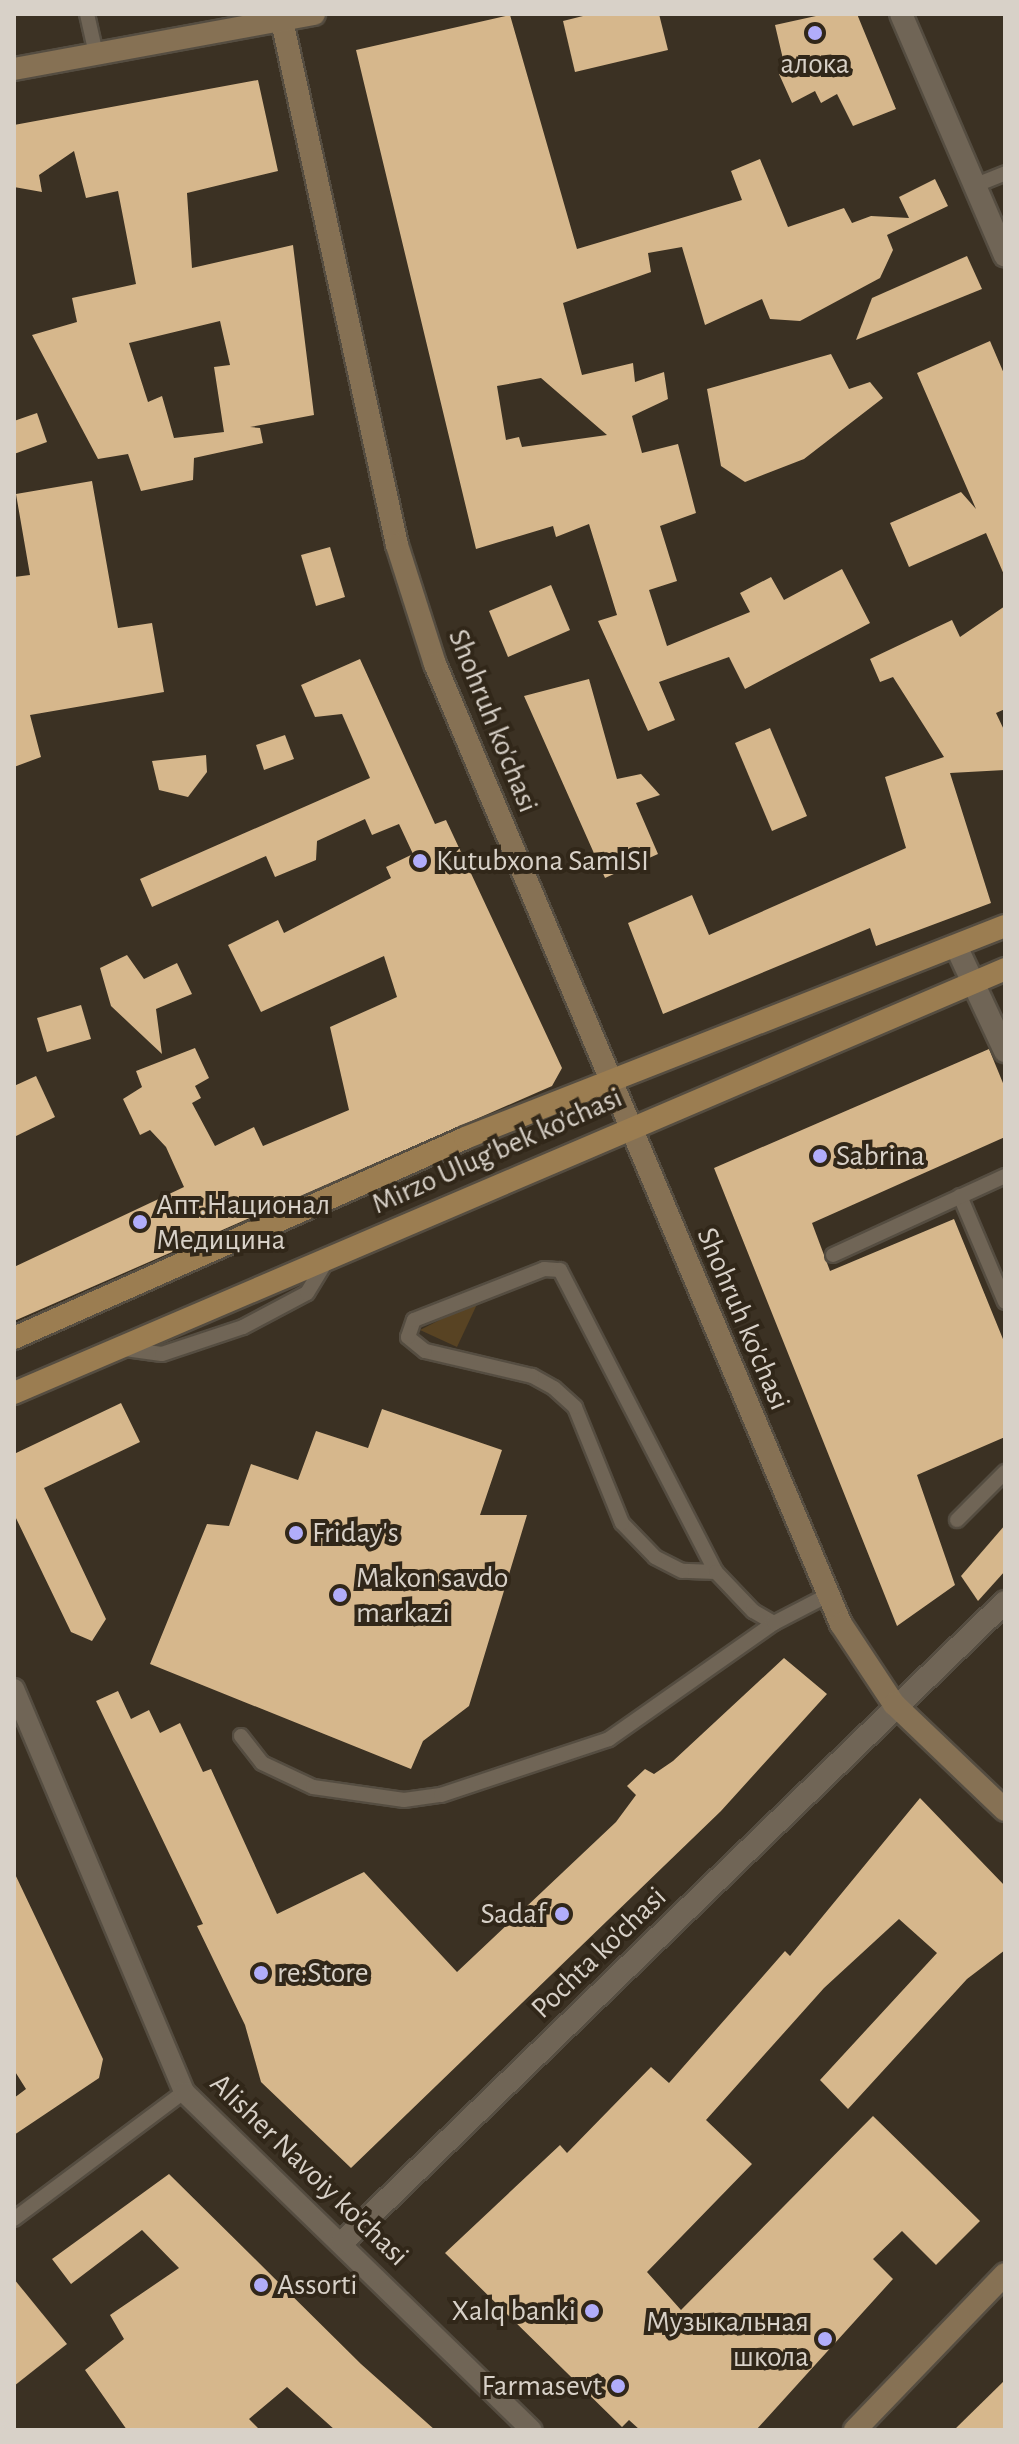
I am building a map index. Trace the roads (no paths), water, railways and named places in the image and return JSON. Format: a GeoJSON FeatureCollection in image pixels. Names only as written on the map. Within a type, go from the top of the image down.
{"type":"FeatureCollection","features":[{"type":"Feature","properties":{"kind":"main road"},"geometry":{"type":"LineString","coordinates":[[14,69],[278,17],[314,14]]}},
{"type":"Feature","properties":{"kind":"main road","name":"Shohruh ko'chasi"},"geometry":{"type":"LineString","coordinates":[[278,17],[414,605],[610,1081],[828,1595],[857,1652],[894,1704],[1005,1810]]}},
{"type":"Feature","properties":{"kind":"main road","name":"Mirzo Ulug'bek ko'chasi"},"geometry":{"type":"LineString","coordinates":[[14,1338],[610,1081],[1005,926]]}},
{"type":"Feature","properties":{"kind":"main road","name":"Mirzo Ulug'bek ko'chasi"},"geometry":{"type":"LineString","coordinates":[[14,1393],[629,1126],[1005,969]]}},
{"type":"Feature","properties":{"kind":"main road"},"geometry":{"type":"LineString","coordinates":[[855,2430],[1005,2274]]}},
{"type":"Feature","properties":{"kind":"street"},"geometry":{"type":"LineString","coordinates":[[901,14],[1005,256]]}},
{"type":"Feature","properties":{"kind":"street"},"geometry":{"type":"LineString","coordinates":[[956,946],[1005,1051]]}},
{"type":"Feature","properties":{"kind":"street","name":"Pochta ko'chasi"},"geometry":{"type":"LineString","coordinates":[[342,2243],[894,1704],[1005,1602]]}},
{"type":"Feature","properties":{"kind":"street","name":"Alisher Navoiy ko'chasi"},"geometry":{"type":"LineString","coordinates":[[14,1689],[184,2092],[532,2430]]}},
{"type":"Feature","properties":{"kind":"lane"},"geometry":{"type":"LineString","coordinates":[[87,14],[96,54]]}},
{"type":"Feature","properties":{"kind":"lane"},"geometry":{"type":"LineString","coordinates":[[976,185],[1005,173]]}},
{"type":"Feature","properties":{"kind":"lane"},"geometry":{"type":"LineString","coordinates":[[833,1255],[1005,1176]]}},
{"type":"Feature","properties":{"kind":"lane"},"geometry":{"type":"LineString","coordinates":[[960,1196],[1005,1302]]}},
{"type":"Feature","properties":{"kind":"lane"},"geometry":{"type":"LineString","coordinates":[[118,1348],[162,1354],[243,1327],[307,1293],[329,1257]]}},
{"type":"Feature","properties":{"kind":"lane"},"geometry":{"type":"LineString","coordinates":[[716,1572],[682,1571],[655,1557],[622,1523],[575,1407],[554,1388],[532,1376],[425,1351],[408,1337],[414,1320],[544,1269],[560,1270],[716,1572],[753,1611],[774,1623]]}},
{"type":"Feature","properties":{"kind":"lane"},"geometry":{"type":"LineString","coordinates":[[957,1520],[1005,1472]]}},
{"type":"Feature","properties":{"kind":"lane"},"geometry":{"type":"LineString","coordinates":[[241,1736],[262,1763],[313,1787],[404,1800],[441,1795],[609,1739],[774,1623],[828,1595]]}},
{"type":"Feature","properties":{"kind":"lane"},"geometry":{"type":"LineString","coordinates":[[14,2219],[184,2092]]}},
{"type":"Feature","properties":{"kind":"place","name":"алока"},"geometry":{"type":"Point","coordinates":[815,33]}},
{"type":"Feature","properties":{"kind":"place","name":"Kutubxona SamISI"},"geometry":{"type":"Point","coordinates":[420,861]}},
{"type":"Feature","properties":{"kind":"place","name":"Sabrina"},"geometry":{"type":"Point","coordinates":[820,1156]}},
{"type":"Feature","properties":{"kind":"place","name":"Апт.Национал Медицина"},"geometry":{"type":"Point","coordinates":[140,1222]}},
{"type":"Feature","properties":{"kind":"place","name":"Friday's"},"geometry":{"type":"Point","coordinates":[296,1533]}},
{"type":"Feature","properties":{"kind":"place","name":"Makon savdo markazi"},"geometry":{"type":"Point","coordinates":[340,1595]}},
{"type":"Feature","properties":{"kind":"place","name":"Sadaf"},"geometry":{"type":"Point","coordinates":[562,1914]}},
{"type":"Feature","properties":{"kind":"place","name":"re:Store"},"geometry":{"type":"Point","coordinates":[261,1973]}},
{"type":"Feature","properties":{"kind":"place","name":"Assorti"},"geometry":{"type":"Point","coordinates":[261,2285]}},
{"type":"Feature","properties":{"kind":"place","name":"Xalq banki"},"geometry":{"type":"Point","coordinates":[592,2311]}},
{"type":"Feature","properties":{"kind":"place","name":"Музыкальная школа"},"geometry":{"type":"Point","coordinates":[825,2339]}},
{"type":"Feature","properties":{"kind":"place","name":"Farmasevt"},"geometry":{"type":"Point","coordinates":[618,2386]}}]}
